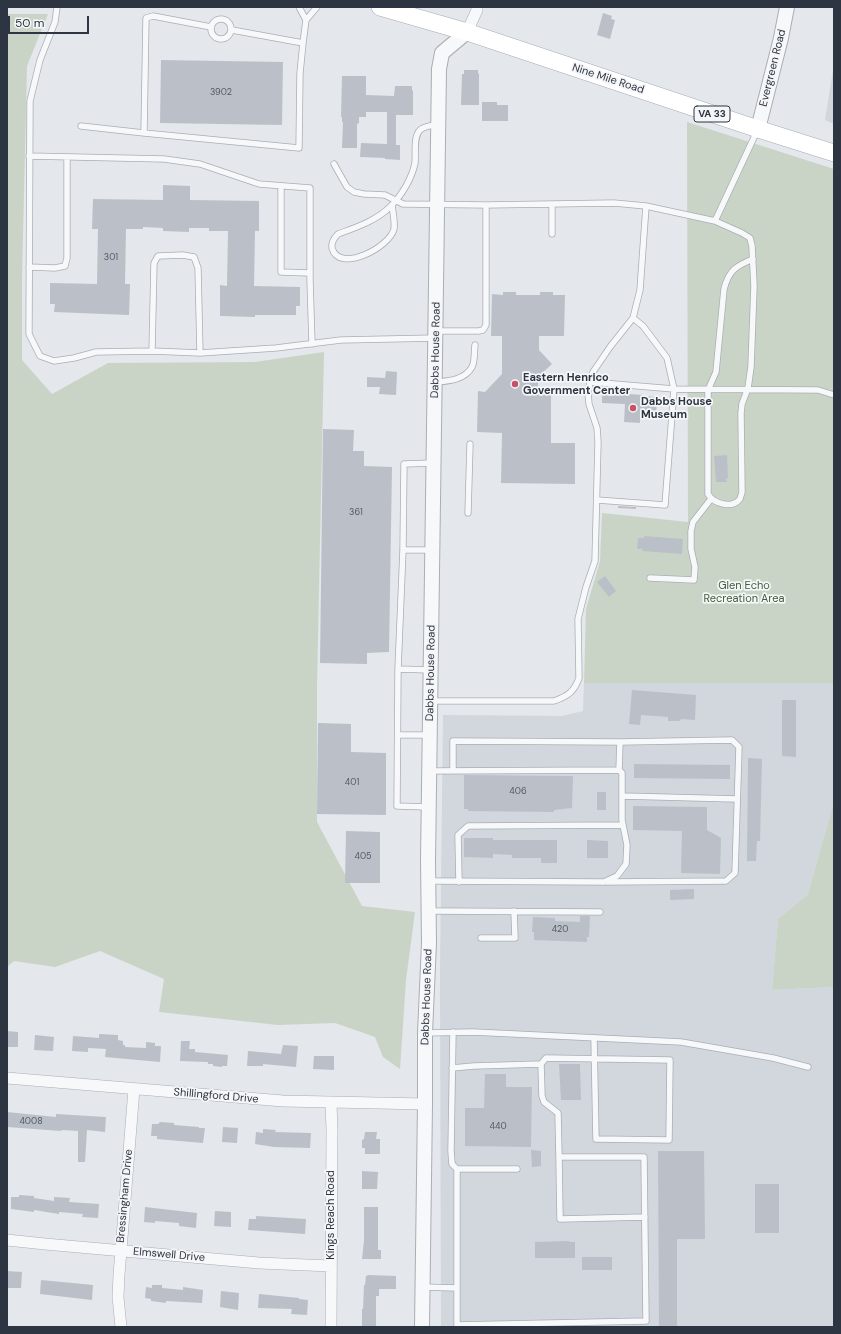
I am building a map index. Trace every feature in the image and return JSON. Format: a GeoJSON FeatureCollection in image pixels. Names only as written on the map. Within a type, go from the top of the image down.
{"type":"FeatureCollection","features":[{"type":"Feature","properties":{"kind":"main road","name":"Nine Mile Road"},"geometry":{"type":"LineString","coordinates":[[380,7],[467,32],[834,153]]}},
{"type":"Feature","properties":{"kind":"street"},"geometry":{"type":"LineString","coordinates":[[467,32],[477,7]]}},
{"type":"Feature","properties":{"kind":"street","name":"Evergreen Road"},"geometry":{"type":"LineString","coordinates":[[758,129],[781,38],[787,7]]}},
{"type":"Feature","properties":{"kind":"street","name":"Dabbs House Road"},"geometry":{"type":"LineString","coordinates":[[422,1327],[433,463],[440,69],[442,53],[467,32]]}},
{"type":"Feature","properties":{"kind":"street","name":"Shillingford Drive"},"geometry":{"type":"LineString","coordinates":[[7,1078],[283,1101],[425,1104]]}},
{"type":"Feature","properties":{"kind":"street","name":"Bressingham Drive"},"geometry":{"type":"LineString","coordinates":[[121,1327],[118,1297],[134,1089]]}},
{"type":"Feature","properties":{"kind":"street","name":"Kings Reach Road"},"geometry":{"type":"LineString","coordinates":[[331,1102],[331,1327]]}},
{"type":"Feature","properties":{"kind":"street","name":"Elmswell Drive"},"geometry":{"type":"LineString","coordinates":[[7,1240],[259,1263],[331,1266]]}},
{"type":"Feature","properties":{"kind":"lane"},"geometry":{"type":"LineString","coordinates":[[57,7],[55,22],[40,60],[30,101],[29,334],[40,356],[54,360],[74,358],[96,352],[152,351],[200,353],[276,348],[341,340],[479,332],[483,330],[486,325],[486,205]]}},
{"type":"Feature","properties":{"kind":"lane"},"geometry":{"type":"LineString","coordinates":[[299,7],[306,20]]}},
{"type":"Feature","properties":{"kind":"lane"},"geometry":{"type":"LineString","coordinates":[[81,126],[299,148],[300,73],[303,43],[306,20],[317,7]]}},
{"type":"Feature","properties":{"kind":"lane"},"geometry":{"type":"LineString","coordinates":[[144,133],[146,18],[153,16],[211,27]]}},
{"type":"Feature","properties":{"kind":"lane"},"geometry":{"type":"LineString","coordinates":[[221,18],[225,19],[230,24],[232,30],[226,38],[219,39],[214,36],[211,27],[215,21],[221,18]]}},
{"type":"Feature","properties":{"kind":"lane"},"geometry":{"type":"LineString","coordinates":[[232,30],[303,43]]}},
{"type":"Feature","properties":{"kind":"lane"},"geometry":{"type":"LineString","coordinates":[[394,202],[394,229],[386,241],[365,254],[353,258],[344,259],[336,254],[332,246],[332,242],[338,234],[365,224],[381,216],[394,202],[410,177],[414,164],[416,141],[419,130],[440,124]]}},
{"type":"Feature","properties":{"kind":"lane"},"geometry":{"type":"LineString","coordinates":[[715,221],[758,129]]}},
{"type":"Feature","properties":{"kind":"lane"},"geometry":{"type":"LineString","coordinates":[[29,156],[164,159],[200,164],[259,184],[310,188],[312,344]]}},
{"type":"Feature","properties":{"kind":"lane"},"geometry":{"type":"LineString","coordinates":[[29,267],[55,268],[65,266],[67,258],[67,157]]}},
{"type":"Feature","properties":{"kind":"lane"},"geometry":{"type":"LineString","coordinates":[[334,164],[347,186],[354,192],[385,195],[394,202],[403,204],[486,205],[614,203],[646,206],[715,221],[750,238],[752,246],[753,258],[754,286],[751,367],[748,388],[742,404],[741,413],[742,492],[740,498],[735,502],[726,504],[716,503],[708,494],[708,390],[716,372],[726,281],[729,273],[741,264],[753,258]]}},
{"type":"Feature","properties":{"kind":"lane"},"geometry":{"type":"LineString","coordinates":[[281,186],[281,272],[310,273]]}},
{"type":"Feature","properties":{"kind":"lane"},"geometry":{"type":"LineString","coordinates":[[552,204],[552,234]]}},
{"type":"Feature","properties":{"kind":"lane"},"geometry":{"type":"LineString","coordinates":[[431,701],[554,701],[565,697],[576,686],[579,678],[578,619],[586,587],[595,561],[598,442],[597,428],[589,404],[588,393],[593,372],[610,347],[633,318],[640,290],[646,206]]}},
{"type":"Feature","properties":{"kind":"lane"},"geometry":{"type":"LineString","coordinates":[[152,351],[154,263],[158,256],[183,255],[194,257],[198,268],[200,353]]}},
{"type":"Feature","properties":{"kind":"lane"},"geometry":{"type":"LineString","coordinates":[[597,500],[665,505],[674,389],[667,358],[643,326],[633,318]]}},
{"type":"Feature","properties":{"kind":"lane"},"geometry":{"type":"LineString","coordinates":[[435,382],[454,380],[468,372],[473,367],[475,346]]}},
{"type":"Feature","properties":{"kind":"lane"},"geometry":{"type":"LineString","coordinates":[[590,382],[674,389],[708,390],[748,388],[818,390],[834,395]]}},
{"type":"Feature","properties":{"kind":"lane"},"geometry":{"type":"LineString","coordinates":[[468,512],[470,444]]}},
{"type":"Feature","properties":{"kind":"lane"},"geometry":{"type":"LineString","coordinates":[[429,807],[397,806],[398,669],[403,550],[404,464],[433,463]]}},
{"type":"Feature","properties":{"kind":"lane"},"geometry":{"type":"LineString","coordinates":[[650,578],[694,580],[695,567],[691,542],[692,531],[694,522],[711,499]]}},
{"type":"Feature","properties":{"kind":"lane"},"geometry":{"type":"LineString","coordinates":[[403,550],[432,550]]}},
{"type":"Feature","properties":{"kind":"lane"},"geometry":{"type":"LineString","coordinates":[[398,669],[431,670]]}},
{"type":"Feature","properties":{"kind":"lane"},"geometry":{"type":"LineString","coordinates":[[398,735],[430,735]]}},
{"type":"Feature","properties":{"kind":"lane"},"geometry":{"type":"LineString","coordinates":[[428,882],[726,881],[735,874],[739,747],[732,740],[453,742],[453,771]]}},
{"type":"Feature","properties":{"kind":"lane"},"geometry":{"type":"LineString","coordinates":[[604,882],[617,876],[626,864],[627,846],[622,825],[622,773],[619,770],[620,742]]}},
{"type":"Feature","properties":{"kind":"lane"},"geometry":{"type":"LineString","coordinates":[[430,771],[619,770]]}},
{"type":"Feature","properties":{"kind":"lane"},"geometry":{"type":"LineString","coordinates":[[622,796],[738,799]]}},
{"type":"Feature","properties":{"kind":"lane"},"geometry":{"type":"LineString","coordinates":[[459,882],[458,835],[468,826],[622,825]]}},
{"type":"Feature","properties":{"kind":"lane"},"geometry":{"type":"LineString","coordinates":[[428,911],[600,912]]}},
{"type":"Feature","properties":{"kind":"lane"},"geometry":{"type":"LineString","coordinates":[[481,938],[514,938],[514,911]]}},
{"type":"Feature","properties":{"kind":"lane"},"geometry":{"type":"LineString","coordinates":[[453,1032],[451,1151],[452,1164],[457,1169],[457,1325],[646,1321],[644,1157],[559,1156]]}},
{"type":"Feature","properties":{"kind":"lane"},"geometry":{"type":"LineString","coordinates":[[425,1033],[473,1032],[681,1042],[773,1058],[808,1067]]}},
{"type":"Feature","properties":{"kind":"lane"},"geometry":{"type":"LineString","coordinates":[[594,1038],[595,1059],[596,1139],[669,1140],[670,1060],[595,1059],[546,1058],[541,1064],[542,1096],[544,1102],[558,1113],[560,1219],[645,1217]]}},
{"type":"Feature","properties":{"kind":"lane"},"geometry":{"type":"LineString","coordinates":[[452,1068],[541,1064]]}},
{"type":"Feature","properties":{"kind":"lane"},"geometry":{"type":"LineString","coordinates":[[457,1169],[517,1169]]}},
{"type":"Feature","properties":{"kind":"lane"},"geometry":{"type":"LineString","coordinates":[[422,1287],[457,1288]]}},
{"type":"Feature","properties":{"kind":"shaded area"},"geometry":{"type":"Polygon","coordinates":[[[834,64],[834,124],[825,120],[834,64]]]}},
{"type":"Feature","properties":{"kind":"shaded area"},"geometry":{"type":"Polygon","coordinates":[[[584,683],[834,683],[834,801],[808,894],[778,919],[772,990],[834,987],[834,1327],[441,1327],[440,973],[443,715],[562,716],[583,711],[584,683]]]}},
{"type":"Feature","properties":{"kind":"green space"},"geometry":{"type":"Polygon","coordinates":[[[7,14],[48,14],[27,66],[22,278],[22,360],[52,394],[108,363],[255,362],[324,352],[317,686],[317,822],[362,906],[415,912],[406,980],[400,1069],[383,1057],[375,1037],[335,1023],[278,1025],[159,1012],[164,979],[100,951],[55,967],[14,961],[7,967],[7,14]]]}},
{"type":"Feature","properties":{"kind":"green space","name":"Glen Echo Recreation Area"},"geometry":{"type":"Polygon","coordinates":[[[687,122],[834,169],[834,683],[584,683],[586,609],[600,561],[602,513],[688,522],[687,122]]]}},
{"type":"Feature","properties":{"kind":"green space"},"geometry":{"type":"Polygon","coordinates":[[[834,801],[834,987],[772,990],[778,919],[808,894],[834,801]]]}},
{"type":"Feature","properties":{"kind":"building"},"geometry":{"type":"Polygon","coordinates":[[[603,13],[612,16],[611,19],[615,20],[610,39],[597,35],[603,13]]]}},
{"type":"Feature","properties":{"kind":"building"},"geometry":{"type":"Polygon","coordinates":[[[161,60],[283,62],[282,125],[160,123],[161,60]]]}},
{"type":"Feature","properties":{"kind":"building"},"geometry":{"type":"Polygon","coordinates":[[[464,70],[478,70],[479,105],[461,105],[462,74],[464,74],[464,70]]]}},
{"type":"Feature","properties":{"kind":"building"},"geometry":{"type":"Polygon","coordinates":[[[342,76],[366,76],[366,95],[394,96],[395,86],[412,86],[413,115],[396,115],[396,145],[400,145],[400,160],[360,157],[361,143],[387,144],[387,112],[366,112],[366,117],[359,117],[359,123],[357,124],[357,148],[342,148],[342,76]]]}},
{"type":"Feature","properties":{"kind":"building"},"geometry":{"type":"Polygon","coordinates":[[[482,102],[497,102],[497,105],[508,105],[508,121],[482,121],[482,102]]]}},
{"type":"Feature","properties":{"kind":"building"},"geometry":{"type":"Polygon","coordinates":[[[163,185],[190,186],[190,200],[259,201],[259,231],[255,231],[254,286],[300,287],[300,306],[296,306],[296,315],[255,315],[255,317],[220,316],[220,285],[227,286],[228,231],[209,231],[209,228],[189,228],[189,232],[163,231],[163,228],[143,227],[143,229],[126,229],[125,284],[130,284],[129,315],[54,312],[55,304],[50,304],[50,283],[97,284],[98,229],[92,229],[93,199],[163,200],[163,185]]]}},
{"type":"Feature","properties":{"kind":"building","name":"Eastern Henrico Government Center"},"geometry":{"type":"Polygon","coordinates":[[[503,292],[516,292],[516,295],[540,295],[540,292],[553,292],[553,295],[565,295],[564,336],[539,336],[539,350],[552,364],[538,377],[538,391],[551,391],[551,443],[575,443],[575,484],[501,483],[502,433],[477,432],[478,391],[485,392],[502,374],[502,336],[491,336],[492,294],[503,295],[503,292]]]}},
{"type":"Feature","properties":{"kind":"building"},"geometry":{"type":"Polygon","coordinates":[[[386,371],[397,372],[396,395],[379,394],[380,387],[367,387],[367,377],[385,378],[386,371]]]}},
{"type":"Feature","properties":{"kind":"building","name":"Dabbs House Museum"},"geometry":{"type":"Polygon","coordinates":[[[616,393],[657,397],[656,417],[640,415],[640,423],[624,422],[625,404],[602,403],[602,394],[616,395],[616,393]]]}},
{"type":"Feature","properties":{"kind":"building"},"geometry":{"type":"Polygon","coordinates":[[[323,429],[354,430],[353,451],[364,451],[364,466],[392,467],[389,652],[367,653],[367,664],[320,663],[323,429]]]}},
{"type":"Feature","properties":{"kind":"building"},"geometry":{"type":"Polygon","coordinates":[[[727,455],[727,482],[716,482],[714,456],[727,455]]]}},
{"type":"Feature","properties":{"kind":"building"},"geometry":{"type":"Polygon","coordinates":[[[618,506],[636,507],[636,509],[618,508],[618,506]]]}},
{"type":"Feature","properties":{"kind":"building"},"geometry":{"type":"Polygon","coordinates":[[[644,536],[683,539],[682,554],[642,551],[643,549],[637,549],[638,538],[644,538],[644,536]]]}},
{"type":"Feature","properties":{"kind":"building"},"geometry":{"type":"Polygon","coordinates":[[[605,576],[616,591],[609,597],[597,582],[605,576]]]}},
{"type":"Feature","properties":{"kind":"building"},"geometry":{"type":"Polygon","coordinates":[[[632,690],[696,695],[695,720],[681,719],[680,721],[668,721],[668,717],[641,715],[640,725],[629,724],[632,690]]]}},
{"type":"Feature","properties":{"kind":"building"},"geometry":{"type":"Polygon","coordinates":[[[782,700],[796,700],[796,757],[782,756],[782,700]]]}},
{"type":"Feature","properties":{"kind":"building"},"geometry":{"type":"Polygon","coordinates":[[[318,723],[351,724],[351,752],[386,753],[386,815],[317,814],[318,723]]]}},
{"type":"Feature","properties":{"kind":"building"},"geometry":{"type":"Polygon","coordinates":[[[748,758],[762,759],[760,841],[757,841],[756,861],[747,861],[748,758]]]}},
{"type":"Feature","properties":{"kind":"building"},"geometry":{"type":"Polygon","coordinates":[[[634,764],[730,765],[730,779],[634,778],[634,764]]]}},
{"type":"Feature","properties":{"kind":"building"},"geometry":{"type":"Polygon","coordinates":[[[464,775],[573,776],[572,808],[554,810],[554,812],[468,811],[468,809],[464,809],[464,775]]]}},
{"type":"Feature","properties":{"kind":"building"},"geometry":{"type":"Polygon","coordinates":[[[597,792],[606,792],[606,810],[597,810],[597,792]]]}},
{"type":"Feature","properties":{"kind":"building"},"geometry":{"type":"Polygon","coordinates":[[[633,806],[707,807],[707,830],[721,838],[720,874],[681,873],[682,831],[633,830],[633,806]]]}},
{"type":"Feature","properties":{"kind":"building"},"geometry":{"type":"Polygon","coordinates":[[[346,831],[380,832],[380,883],[345,883],[346,831]]]}},
{"type":"Feature","properties":{"kind":"building"},"geometry":{"type":"Polygon","coordinates":[[[464,838],[493,838],[493,840],[557,840],[557,863],[541,863],[541,858],[512,858],[512,855],[493,854],[493,858],[464,857],[464,838]]]}},
{"type":"Feature","properties":{"kind":"building"},"geometry":{"type":"Polygon","coordinates":[[[587,840],[608,841],[608,858],[587,858],[587,840]]]}},
{"type":"Feature","properties":{"kind":"building"},"geometry":{"type":"Polygon","coordinates":[[[694,889],[694,899],[670,900],[670,890],[694,889]]]}},
{"type":"Feature","properties":{"kind":"building"},"geometry":{"type":"Polygon","coordinates":[[[580,916],[590,916],[589,937],[587,937],[587,942],[534,940],[534,932],[532,932],[533,917],[555,918],[555,921],[580,922],[580,916]]]}},
{"type":"Feature","properties":{"kind":"building"},"geometry":{"type":"Polygon","coordinates":[[[7,1031],[18,1032],[18,1047],[7,1047],[7,1031]]]}},
{"type":"Feature","properties":{"kind":"building"},"geometry":{"type":"Polygon","coordinates":[[[99,1034],[118,1035],[118,1040],[123,1041],[123,1045],[125,1045],[125,1047],[146,1048],[146,1042],[155,1043],[155,1046],[161,1046],[160,1062],[105,1057],[106,1049],[88,1048],[88,1052],[72,1051],[73,1036],[99,1038],[99,1034]]]}},
{"type":"Feature","properties":{"kind":"building"},"geometry":{"type":"Polygon","coordinates":[[[35,1035],[54,1037],[53,1051],[34,1050],[35,1035]]]}},
{"type":"Feature","properties":{"kind":"building"},"geometry":{"type":"Polygon","coordinates":[[[181,1041],[190,1041],[189,1049],[195,1049],[195,1052],[228,1055],[227,1066],[213,1066],[213,1064],[208,1064],[208,1062],[180,1061],[181,1041]]]}},
{"type":"Feature","properties":{"kind":"building"},"geometry":{"type":"Polygon","coordinates":[[[283,1045],[298,1046],[296,1067],[263,1064],[263,1066],[247,1066],[248,1051],[281,1054],[283,1045]]]}},
{"type":"Feature","properties":{"kind":"building"},"geometry":{"type":"Polygon","coordinates":[[[314,1056],[334,1056],[334,1070],[313,1069],[314,1056]]]}},
{"type":"Feature","properties":{"kind":"building"},"geometry":{"type":"Polygon","coordinates":[[[559,1064],[580,1064],[581,1100],[561,1100],[559,1064]]]}},
{"type":"Feature","properties":{"kind":"building"},"geometry":{"type":"Polygon","coordinates":[[[485,1074],[506,1074],[506,1087],[532,1087],[531,1147],[465,1146],[465,1108],[484,1108],[485,1074]]]}},
{"type":"Feature","properties":{"kind":"building"},"geometry":{"type":"Polygon","coordinates":[[[7,1112],[56,1117],[56,1114],[106,1117],[105,1132],[87,1130],[85,1162],[78,1162],[78,1131],[7,1127],[7,1112]]]}},
{"type":"Feature","properties":{"kind":"building"},"geometry":{"type":"Polygon","coordinates":[[[160,1122],[205,1128],[203,1143],[157,1139],[157,1136],[151,1136],[152,1124],[158,1124],[160,1122]]]}},
{"type":"Feature","properties":{"kind":"building"},"geometry":{"type":"Polygon","coordinates":[[[223,1127],[238,1128],[237,1143],[222,1142],[223,1127]]]}},
{"type":"Feature","properties":{"kind":"building"},"geometry":{"type":"Polygon","coordinates":[[[263,1129],[276,1130],[275,1132],[311,1133],[310,1148],[274,1147],[255,1144],[256,1132],[263,1133],[263,1129]]]}},
{"type":"Feature","properties":{"kind":"building"},"geometry":{"type":"Polygon","coordinates":[[[365,1132],[377,1132],[376,1139],[380,1139],[380,1154],[365,1154],[365,1148],[362,1148],[362,1140],[364,1139],[365,1132]]]}},
{"type":"Feature","properties":{"kind":"building"},"geometry":{"type":"Polygon","coordinates":[[[531,1150],[541,1151],[541,1166],[532,1167],[531,1150]]]}},
{"type":"Feature","properties":{"kind":"building"},"geometry":{"type":"Polygon","coordinates":[[[658,1151],[704,1151],[705,1239],[677,1239],[677,1327],[659,1327],[658,1151]]]}},
{"type":"Feature","properties":{"kind":"building"},"geometry":{"type":"Polygon","coordinates":[[[362,1171],[378,1172],[377,1189],[362,1189],[362,1171]]]}},
{"type":"Feature","properties":{"kind":"building"},"geometry":{"type":"Polygon","coordinates":[[[755,1184],[779,1184],[779,1233],[755,1233],[755,1184]]]}},
{"type":"Feature","properties":{"kind":"building"},"geometry":{"type":"Polygon","coordinates":[[[19,1195],[34,1196],[34,1198],[54,1201],[54,1197],[70,1198],[69,1202],[99,1204],[98,1218],[82,1217],[83,1214],[59,1212],[59,1214],[34,1210],[34,1212],[11,1209],[11,1197],[19,1197],[19,1195]]]}},
{"type":"Feature","properties":{"kind":"building"},"geometry":{"type":"Polygon","coordinates":[[[145,1207],[197,1213],[196,1228],[179,1226],[179,1223],[155,1221],[155,1223],[144,1222],[145,1207]]]}},
{"type":"Feature","properties":{"kind":"building"},"geometry":{"type":"Polygon","coordinates":[[[364,1207],[378,1207],[378,1250],[381,1250],[381,1259],[362,1259],[364,1241],[364,1207]]]}},
{"type":"Feature","properties":{"kind":"building"},"geometry":{"type":"Polygon","coordinates":[[[215,1211],[231,1212],[231,1227],[214,1226],[215,1211]]]}},
{"type":"Feature","properties":{"kind":"building"},"geometry":{"type":"Polygon","coordinates":[[[256,1216],[306,1219],[305,1234],[248,1230],[249,1219],[256,1219],[256,1216]]]}},
{"type":"Feature","properties":{"kind":"building"},"geometry":{"type":"Polygon","coordinates":[[[535,1242],[575,1242],[575,1258],[535,1258],[535,1242]]]}},
{"type":"Feature","properties":{"kind":"building"},"geometry":{"type":"Polygon","coordinates":[[[582,1257],[612,1257],[612,1270],[582,1270],[582,1257]]]}},
{"type":"Feature","properties":{"kind":"building"},"geometry":{"type":"Polygon","coordinates":[[[7,1271],[22,1272],[21,1288],[7,1288],[7,1271]]]}},
{"type":"Feature","properties":{"kind":"building"},"geometry":{"type":"Polygon","coordinates":[[[366,1276],[396,1276],[396,1289],[379,1289],[379,1296],[376,1296],[376,1327],[362,1327],[364,1285],[366,1276]]]}},
{"type":"Feature","properties":{"kind":"building"},"geometry":{"type":"Polygon","coordinates":[[[41,1280],[93,1285],[92,1300],[40,1294],[41,1280]]]}},
{"type":"Feature","properties":{"kind":"building"},"geometry":{"type":"Polygon","coordinates":[[[152,1285],[162,1285],[162,1288],[183,1290],[183,1287],[203,1290],[202,1303],[166,1301],[166,1303],[151,1301],[151,1299],[145,1298],[146,1287],[152,1288],[152,1285]]]}},
{"type":"Feature","properties":{"kind":"building"},"geometry":{"type":"Polygon","coordinates":[[[221,1291],[239,1293],[238,1310],[220,1307],[221,1291]]]}},
{"type":"Feature","properties":{"kind":"building"},"geometry":{"type":"Polygon","coordinates":[[[259,1294],[308,1300],[307,1315],[291,1314],[292,1309],[258,1308],[259,1294]]]}},
{"type":"Feature","properties":{"kind":"place","name":"Eastern Henrico Government Center"},"geometry":{"type":"Point","coordinates":[515,384]}},
{"type":"Feature","properties":{"kind":"place","name":"Dabbs House Museum"},"geometry":{"type":"Point","coordinates":[633,408]}}]}
